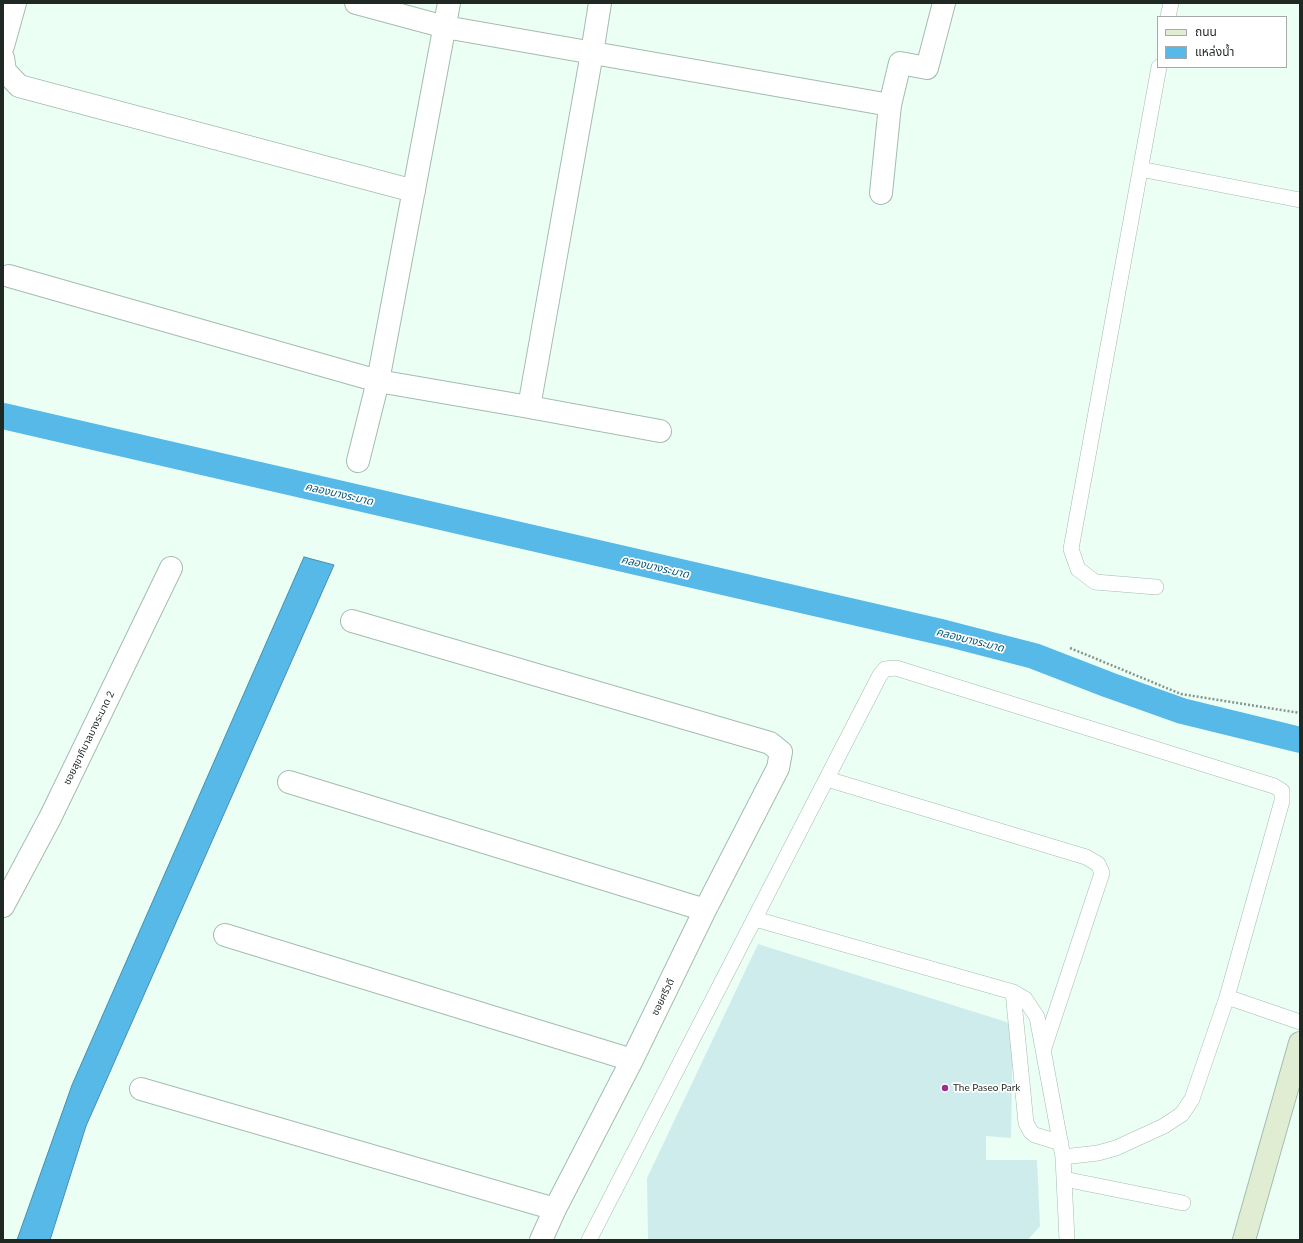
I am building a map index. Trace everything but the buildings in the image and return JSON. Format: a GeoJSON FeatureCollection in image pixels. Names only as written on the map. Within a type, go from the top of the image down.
{"type":"FeatureCollection","features":[{"type":"Feature","properties":{"kind":"main road"},"geometry":{"type":"LineString","coordinates":[[1244,1240],[1300,1043]]}},
{"type":"Feature","properties":{"kind":"street"},"geometry":{"type":"LineString","coordinates":[[3,46],[14,3]]}},
{"type":"Feature","properties":{"kind":"street"},"geometry":{"type":"LineString","coordinates":[[356,3],[445,27],[890,105]]}},
{"type":"Feature","properties":{"kind":"street"},"geometry":{"type":"LineString","coordinates":[[358,461],[378,381],[449,3]]}},
{"type":"Feature","properties":{"kind":"street"},"geometry":{"type":"LineString","coordinates":[[529,407],[600,3]]}},
{"type":"Feature","properties":{"kind":"street"},"geometry":{"type":"LineString","coordinates":[[881,193],[890,105],[900,63],[927,68],[944,3]]}},
{"type":"Feature","properties":{"kind":"street"},"geometry":{"type":"LineString","coordinates":[[3,58],[5,70],[19,86],[414,191]]}},
{"type":"Feature","properties":{"kind":"street"},"geometry":{"type":"LineString","coordinates":[[9,276],[378,381],[660,431]]}},
{"type":"Feature","properties":{"kind":"street","name":"ซอยสุขาภิบาลบางระมาด 2"},"geometry":{"type":"LineString","coordinates":[[3,906],[50,818],[171,568]]}},
{"type":"Feature","properties":{"kind":"street","name":"ซอยศรีวดี"},"geometry":{"type":"LineString","coordinates":[[352,621],[770,743],[781,752],[778,768],[704,910],[632,1060],[555,1209],[541,1240]]}},
{"type":"Feature","properties":{"kind":"street"},"geometry":{"type":"LineString","coordinates":[[289,782],[704,910]]}},
{"type":"Feature","properties":{"kind":"street"},"geometry":{"type":"LineString","coordinates":[[225,935],[632,1060]]}},
{"type":"Feature","properties":{"kind":"street"},"geometry":{"type":"LineString","coordinates":[[141,1089],[555,1209]]}},
{"type":"Feature","properties":{"kind":"lane"},"geometry":{"type":"LineString","coordinates":[[1168,16],[1171,3]]}},
{"type":"Feature","properties":{"kind":"lane"},"geometry":{"type":"LineString","coordinates":[[1156,587],[1095,582],[1078,569],[1071,549],[1159,68]]}},
{"type":"Feature","properties":{"kind":"lane"},"geometry":{"type":"LineString","coordinates":[[1140,169],[1300,200]]}},
{"type":"Feature","properties":{"kind":"lane"},"geometry":{"type":"LineString","coordinates":[[589,1240],[880,675],[885,669],[896,668],[1274,786],[1282,791],[1282,801],[1227,997],[1192,1098],[1178,1118],[1159,1129],[1116,1148],[1098,1153],[1062,1150],[1031,1132],[1026,1123],[1013,992]]}},
{"type":"Feature","properties":{"kind":"lane"},"geometry":{"type":"LineString","coordinates":[[827,779],[1086,857],[1098,864],[1102,873],[1043,1049]]}},
{"type":"Feature","properties":{"kind":"lane"},"geometry":{"type":"LineString","coordinates":[[755,919],[1013,992],[1025,999],[1035,1012],[1038,1022],[1062,1150],[1067,1240]]}},
{"type":"Feature","properties":{"kind":"lane"},"geometry":{"type":"LineString","coordinates":[[1227,997],[1300,1022]]}},
{"type":"Feature","properties":{"kind":"lane"},"geometry":{"type":"LineString","coordinates":[[1064,1179],[1183,1204]]}},
{"type":"Feature","properties":{"kind":"path"},"geometry":{"type":"LineString","coordinates":[[1070,648],[1181,694],[1300,713]]}},
{"type":"Feature","properties":{"kind":"water"},"geometry":{"type":"Polygon","coordinates":[[[304,557],[334,565],[86,1126],[50,1240],[17,1240],[72,1085],[304,557]]]}},
{"type":"Feature","properties":{"kind":"waterway","name":"คลองบางระมาด"},"geometry":{"type":"LineString","coordinates":[[3,416],[945,633],[1034,656],[1182,711],[1300,740]]}},
{"type":"Feature","properties":{"kind":"place","name":"The Paseo Park"},"geometry":{"type":"Point","coordinates":[945,1088]}}]}
